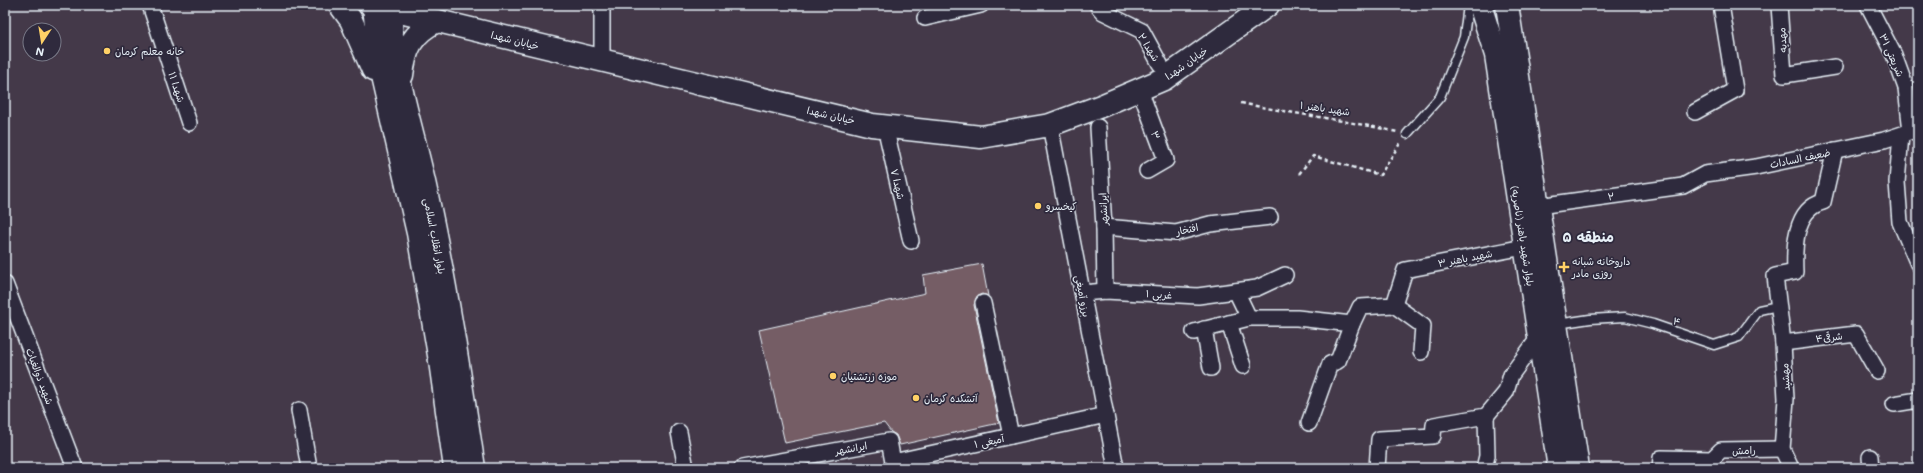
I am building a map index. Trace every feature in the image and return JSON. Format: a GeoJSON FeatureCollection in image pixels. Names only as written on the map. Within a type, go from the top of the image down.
{"type":"FeatureCollection","features":[{"type":"Feature","properties":{"kind":"main road"},"geometry":{"type":"LineString","coordinates":[[340,5],[351,20],[394,96]]}},
{"type":"Feature","properties":{"kind":"main road","name":"خیابان شهدا"},"geometry":{"type":"LineString","coordinates":[[380,6],[440,13],[464,28],[872,125],[981,137],[1050,125],[1140,90],[1164,79],[1268,5]]}},
{"type":"Feature","properties":{"kind":"main road","name":"بلوار شهید باهنر (ناصریه)"},"geometry":{"type":"LineString","coordinates":[[1480,5],[1496,55],[1524,247],[1547,331],[1578,468]]}},
{"type":"Feature","properties":{"kind":"main road","name":"بلوار شهید باهنر (ناصریه)"},"geometry":{"type":"LineString","coordinates":[[1507,5],[1538,206],[1559,468]]}},
{"type":"Feature","properties":{"kind":"main road","name":"بلوار انقلاب اسلامی"},"geometry":{"type":"LineString","coordinates":[[380,6],[392,40],[394,96],[409,158],[439,257],[474,468]]}},
{"type":"Feature","properties":{"kind":"main road"},"geometry":{"type":"LineString","coordinates":[[394,96],[409,45],[440,13]]}},
{"type":"Feature","properties":{"kind":"main road","name":"بلوار انقلاب اسلامی"},"geometry":{"type":"LineString","coordinates":[[409,158],[418,233],[455,468]]}},
{"type":"Feature","properties":{"kind":"street","name":"شهدا ۱۱"},"geometry":{"type":"LineString","coordinates":[[150,5],[189,123]]}},
{"type":"Feature","properties":{"kind":"street"},"geometry":{"type":"LineString","coordinates":[[602,5],[602,62]]}},
{"type":"Feature","properties":{"kind":"street"},"geometry":{"type":"LineString","coordinates":[[925,18],[981,5]]}},
{"type":"Feature","properties":{"kind":"street","name":"شهدا ۲"},"geometry":{"type":"LineString","coordinates":[[1098,5],[1103,12],[1142,31],[1160,64]]}},
{"type":"Feature","properties":{"kind":"street"},"geometry":{"type":"LineString","coordinates":[[1695,112],[1735,90],[1721,5]]}},
{"type":"Feature","properties":{"kind":"street","name":"مهدیه"},"geometry":{"type":"LineString","coordinates":[[1779,5],[1784,75],[1834,67]]}},
{"type":"Feature","properties":{"kind":"street","name":"شریعتی ۳۱"},"geometry":{"type":"LineString","coordinates":[[1868,5],[1894,55],[1906,88],[1910,132],[1897,182],[1900,222],[1918,264]]}},
{"type":"Feature","properties":{"kind":"street","name":"۳"},"geometry":{"type":"LineString","coordinates":[[1140,90],[1166,160],[1147,171]]}},
{"type":"Feature","properties":{"kind":"street","name":"برزو آمیغی"},"geometry":{"type":"LineString","coordinates":[[1050,125],[1116,468]]}},
{"type":"Feature","properties":{"kind":"street","name":"شهدا ۷"},"geometry":{"type":"LineString","coordinates":[[885,126],[911,241]]}},
{"type":"Feature","properties":{"kind":"street","name":"ایرانشهر"},"geometry":{"type":"LineString","coordinates":[[1098,127],[1104,227],[1105,291]]}},
{"type":"Feature","properties":{"kind":"street","name":"ضعیف السادات"},"geometry":{"type":"LineString","coordinates":[[1683,186],[1705,174],[1756,167],[1884,140],[1910,132]]}},
{"type":"Feature","properties":{"kind":"street","name":"مهشید"},"geometry":{"type":"LineString","coordinates":[[1782,449],[1786,399],[1784,343],[1775,276],[1795,272],[1795,247],[1798,230],[1803,218],[1811,206],[1823,202],[1835,150]]}},
{"type":"Feature","properties":{"kind":"street","name":"۲"},"geometry":{"type":"LineString","coordinates":[[1538,206],[1683,186]]}},
{"type":"Feature","properties":{"kind":"street","name":"افتخار"},"geometry":{"type":"LineString","coordinates":[[1104,227],[1176,233],[1210,224],[1270,217]]}},
{"type":"Feature","properties":{"kind":"street","name":"شهید باهنر ۳"},"geometry":{"type":"LineString","coordinates":[[1394,305],[1405,270],[1524,247]]}},
{"type":"Feature","properties":{"kind":"street","name":"۱ غربی"},"geometry":{"type":"LineString","coordinates":[[1083,293],[1105,291],[1198,296],[1257,288],[1285,275]]}},
{"type":"Feature","properties":{"kind":"street","name":"شهید ذوالغیاث"},"geometry":{"type":"LineString","coordinates":[[5,284],[75,468]]}},
{"type":"Feature","properties":{"kind":"street"},"geometry":{"type":"LineString","coordinates":[[1236,291],[1249,318]]}},
{"type":"Feature","properties":{"kind":"street"},"geometry":{"type":"LineString","coordinates":[[983,303],[1011,436]]}},
{"type":"Feature","properties":{"kind":"street"},"geometry":{"type":"LineString","coordinates":[[1309,423],[1330,364],[1338,361],[1360,307],[1394,305],[1423,326],[1421,352]]}},
{"type":"Feature","properties":{"kind":"street"},"geometry":{"type":"LineString","coordinates":[[1211,368],[1199,330],[1249,318],[1297,318],[1352,324]]}},
{"type":"Feature","properties":{"kind":"street"},"geometry":{"type":"LineString","coordinates":[[1229,323],[1243,366]]}},
{"type":"Feature","properties":{"kind":"street"},"geometry":{"type":"LineString","coordinates":[[1377,468],[1379,439],[1433,436],[1434,425],[1486,416],[1506,392],[1511,375],[1547,331]]}},
{"type":"Feature","properties":{"kind":"street","name":"شرقی۴"},"geometry":{"type":"LineString","coordinates":[[1784,343],[1856,334],[1877,371]]}},
{"type":"Feature","properties":{"kind":"street"},"geometry":{"type":"LineString","coordinates":[[1894,404],[1918,400]]}},
{"type":"Feature","properties":{"kind":"street"},"geometry":{"type":"LineString","coordinates":[[299,410],[309,468]]}},
{"type":"Feature","properties":{"kind":"street","name":"آمیغی ۱"},"geometry":{"type":"LineString","coordinates":[[889,441],[893,462],[1106,415]]}},
{"type":"Feature","properties":{"kind":"street"},"geometry":{"type":"LineString","coordinates":[[1484,468],[1487,456],[1486,416]]}},
{"type":"Feature","properties":{"kind":"street"},"geometry":{"type":"LineString","coordinates":[[679,432],[686,468]]}},
{"type":"Feature","properties":{"kind":"street","name":"ایرانشهر"},"geometry":{"type":"LineString","coordinates":[[742,468],[789,464],[889,441]]}},
{"type":"Feature","properties":{"kind":"street"},"geometry":{"type":"LineString","coordinates":[[1782,449],[1791,468]]}},
{"type":"Feature","properties":{"kind":"street","name":"رامش"},"geometry":{"type":"LineString","coordinates":[[1661,463],[1712,458],[1721,450],[1782,449]]}},
{"type":"Feature","properties":{"kind":"lane"},"geometry":{"type":"LineString","coordinates":[[1407,134],[1440,98],[1464,37],[1468,5]]}},
{"type":"Feature","properties":{"kind":"lane","name":"۴"},"geometry":{"type":"LineString","coordinates":[[1547,331],[1590,319],[1625,318],[1660,326],[1714,344],[1739,337],[1759,310],[1778,306]]}},
{"type":"Feature","properties":{"kind":"path","name":"شهید باهنر ۱"},"geometry":{"type":"LineString","coordinates":[[1241,103],[1292,114],[1361,123],[1407,134]]}},
{"type":"Feature","properties":{"kind":"path"},"geometry":{"type":"LineString","coordinates":[[1299,174],[1312,156],[1380,175],[1407,134]]}},
{"type":"Feature","properties":{"kind":"building"},"geometry":{"type":"Polygon","coordinates":[[[982,264],[988,296],[982,294],[977,296],[974,305],[999,423],[900,445],[896,435],[891,432],[884,423],[785,443],[759,330],[925,293],[923,275],[982,264]]]}},
{"type":"Feature","properties":{"kind":"place","name":"خانه معلم کرمان"},"geometry":{"type":"Point","coordinates":[107,51]}},
{"type":"Feature","properties":{"kind":"place","name":"کیخسرو"},"geometry":{"type":"Point","coordinates":[1038,206]}},
{"type":"Feature","properties":{"kind":"place","name":"داروخانه شبانه روزی مادر"},"geometry":{"type":"Point","coordinates":[1564,267]}},
{"type":"Feature","properties":{"kind":"place","name":"موزه زرتشتیان"},"geometry":{"type":"Point","coordinates":[833,376]}},
{"type":"Feature","properties":{"kind":"place","name":"آتشکده کرمان"},"geometry":{"type":"Point","coordinates":[916,398]}},
{"type":"Feature","properties":{"kind":"district","name":"منطقه ۵"},"geometry":{"type":"Point","coordinates":[1588,236]}}]}
